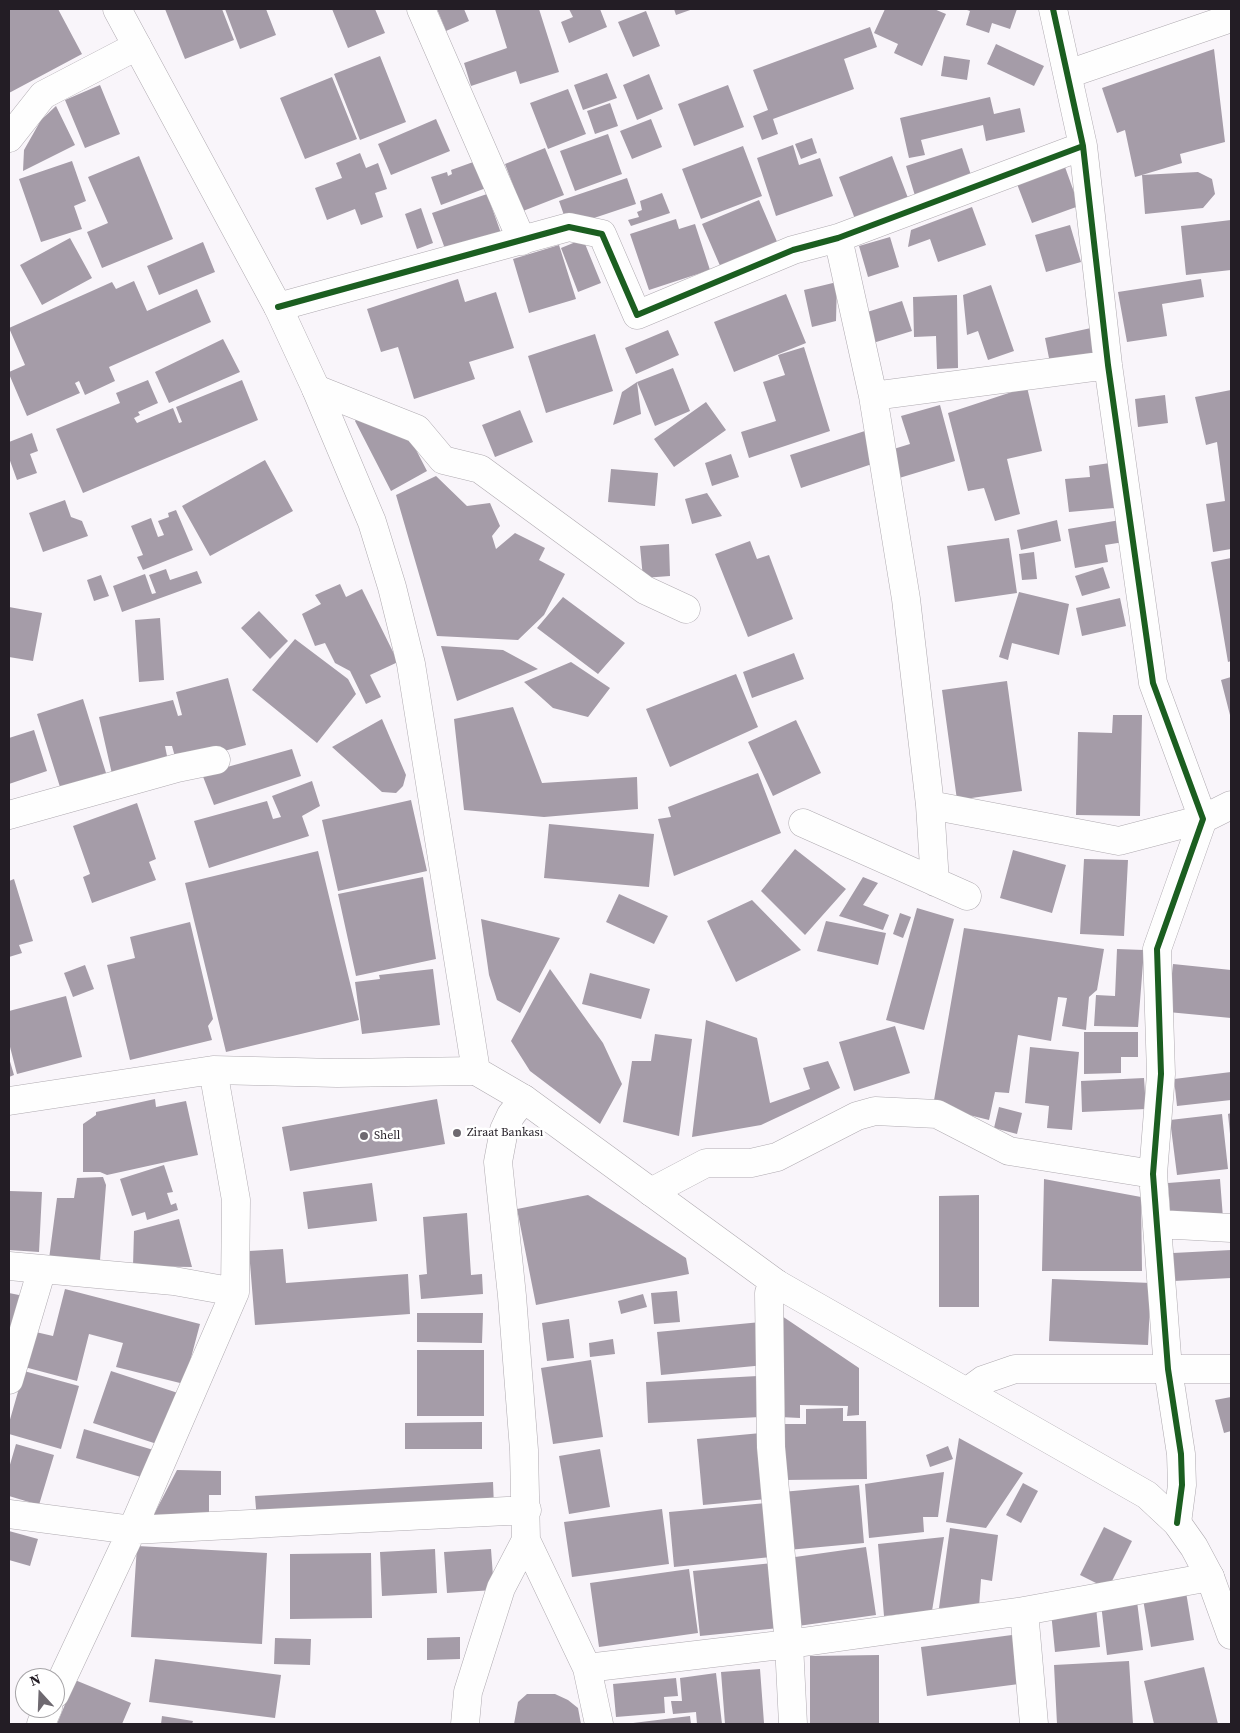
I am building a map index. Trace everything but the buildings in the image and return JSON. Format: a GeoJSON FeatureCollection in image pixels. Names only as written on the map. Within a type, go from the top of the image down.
{"type":"FeatureCollection","features":[{"type":"Feature","properties":{"kind":"street"},"geometry":{"type":"LineString","coordinates":[[117,9],[278,307],[316,389],[372,522],[392,587],[411,664],[476,1071]]}},
{"type":"Feature","properties":{"kind":"street"},"geometry":{"type":"LineString","coordinates":[[421,9],[522,241]]}},
{"type":"Feature","properties":{"kind":"street"},"geometry":{"type":"LineString","coordinates":[[1053,9],[1083,146],[1108,365],[1153,683],[1204,819],[1157,949],[1160,1084],[1153,1174],[1168,1368],[1181,1454],[1182,1485],[1177,1523]]}},
{"type":"Feature","properties":{"kind":"street"},"geometry":{"type":"LineString","coordinates":[[1068,74],[1231,18]]}},
{"type":"Feature","properties":{"kind":"street"},"geometry":{"type":"LineString","coordinates":[[9,138],[43,94],[137,46]]}},
{"type":"Feature","properties":{"kind":"street"},"geometry":{"type":"LineString","coordinates":[[278,307],[569,227],[602,234],[637,316],[793,250],[838,238],[1083,146]]}},
{"type":"Feature","properties":{"kind":"street"},"geometry":{"type":"LineString","coordinates":[[838,238],[873,396],[906,599],[930,805],[935,882]]}},
{"type":"Feature","properties":{"kind":"street"},"geometry":{"type":"LineString","coordinates":[[873,396],[1108,365]]}},
{"type":"Feature","properties":{"kind":"street"},"geometry":{"type":"LineString","coordinates":[[316,389],[417,429],[443,460],[480,469],[646,590],[686,609]]}},
{"type":"Feature","properties":{"kind":"street"},"geometry":{"type":"LineString","coordinates":[[9,815],[178,768],[216,760]]}},
{"type":"Feature","properties":{"kind":"street"},"geometry":{"type":"LineString","coordinates":[[930,805],[1119,841],[1204,819],[1231,805]]}},
{"type":"Feature","properties":{"kind":"street"},"geometry":{"type":"LineString","coordinates":[[803,823],[967,896]]}},
{"type":"Feature","properties":{"kind":"street"},"geometry":{"type":"LineString","coordinates":[[65,1673],[132,1530],[235,1292],[236,1200],[213,1070]]}},
{"type":"Feature","properties":{"kind":"street"},"geometry":{"type":"LineString","coordinates":[[9,1100],[213,1070],[337,1073],[476,1071],[524,1100],[777,1284],[968,1391],[1147,1495],[1177,1523],[1194,1547],[1210,1577],[1231,1635]]}},
{"type":"Feature","properties":{"kind":"street"},"geometry":{"type":"LineString","coordinates":[[465,1724],[468,1692],[501,1588],[526,1540],[527,1510],[512,1296],[498,1162],[504,1130],[511,1115],[524,1100]]}},
{"type":"Feature","properties":{"kind":"street"},"geometry":{"type":"LineString","coordinates":[[651,1192],[706,1163],[751,1163],[777,1156],[856,1116],[875,1110],[937,1114],[1008,1151],[1153,1174]]}},
{"type":"Feature","properties":{"kind":"street"},"geometry":{"type":"LineString","coordinates":[[1158,1224],[1231,1228]]}},
{"type":"Feature","properties":{"kind":"street"},"geometry":{"type":"LineString","coordinates":[[9,1266],[174,1281],[235,1292]]}},
{"type":"Feature","properties":{"kind":"street"},"geometry":{"type":"LineString","coordinates":[[9,1380],[42,1269]]}},
{"type":"Feature","properties":{"kind":"street"},"geometry":{"type":"LineString","coordinates":[[777,1284],[769,1293],[771,1447],[789,1644],[794,1724]]}},
{"type":"Feature","properties":{"kind":"street"},"geometry":{"type":"LineString","coordinates":[[968,1391],[983,1380],[1015,1369],[1231,1369]]}},
{"type":"Feature","properties":{"kind":"street"},"geometry":{"type":"LineString","coordinates":[[9,1514],[132,1530],[527,1510]]}},
{"type":"Feature","properties":{"kind":"street"},"geometry":{"type":"LineString","coordinates":[[526,1540],[587,1668],[599,1724]]}},
{"type":"Feature","properties":{"kind":"street"},"geometry":{"type":"LineString","coordinates":[[587,1668],[789,1644],[1024,1610],[1210,1577]]}},
{"type":"Feature","properties":{"kind":"street"},"geometry":{"type":"LineString","coordinates":[[1024,1610],[1034,1724]]}},
{"type":"Feature","properties":{"kind":"cycle path"},"geometry":{"type":"LineString","coordinates":[[1053,9],[1083,146],[1108,365],[1153,683],[1203,819],[1157,949],[1161,1074],[1153,1174],[1168,1369],[1181,1454],[1182,1485],[1177,1523]]}},
{"type":"Feature","properties":{"kind":"cycle path"},"geometry":{"type":"LineString","coordinates":[[278,307],[569,227],[602,234],[637,315],[793,250],[838,238],[1083,146]]}},
{"type":"Feature","properties":{"kind":"place","name":"Ziraat Bankası"},"geometry":{"type":"Point","coordinates":[457,1133]}},
{"type":"Feature","properties":{"kind":"place","name":"Shell"},"geometry":{"type":"Point","coordinates":[364,1136]}}]}
